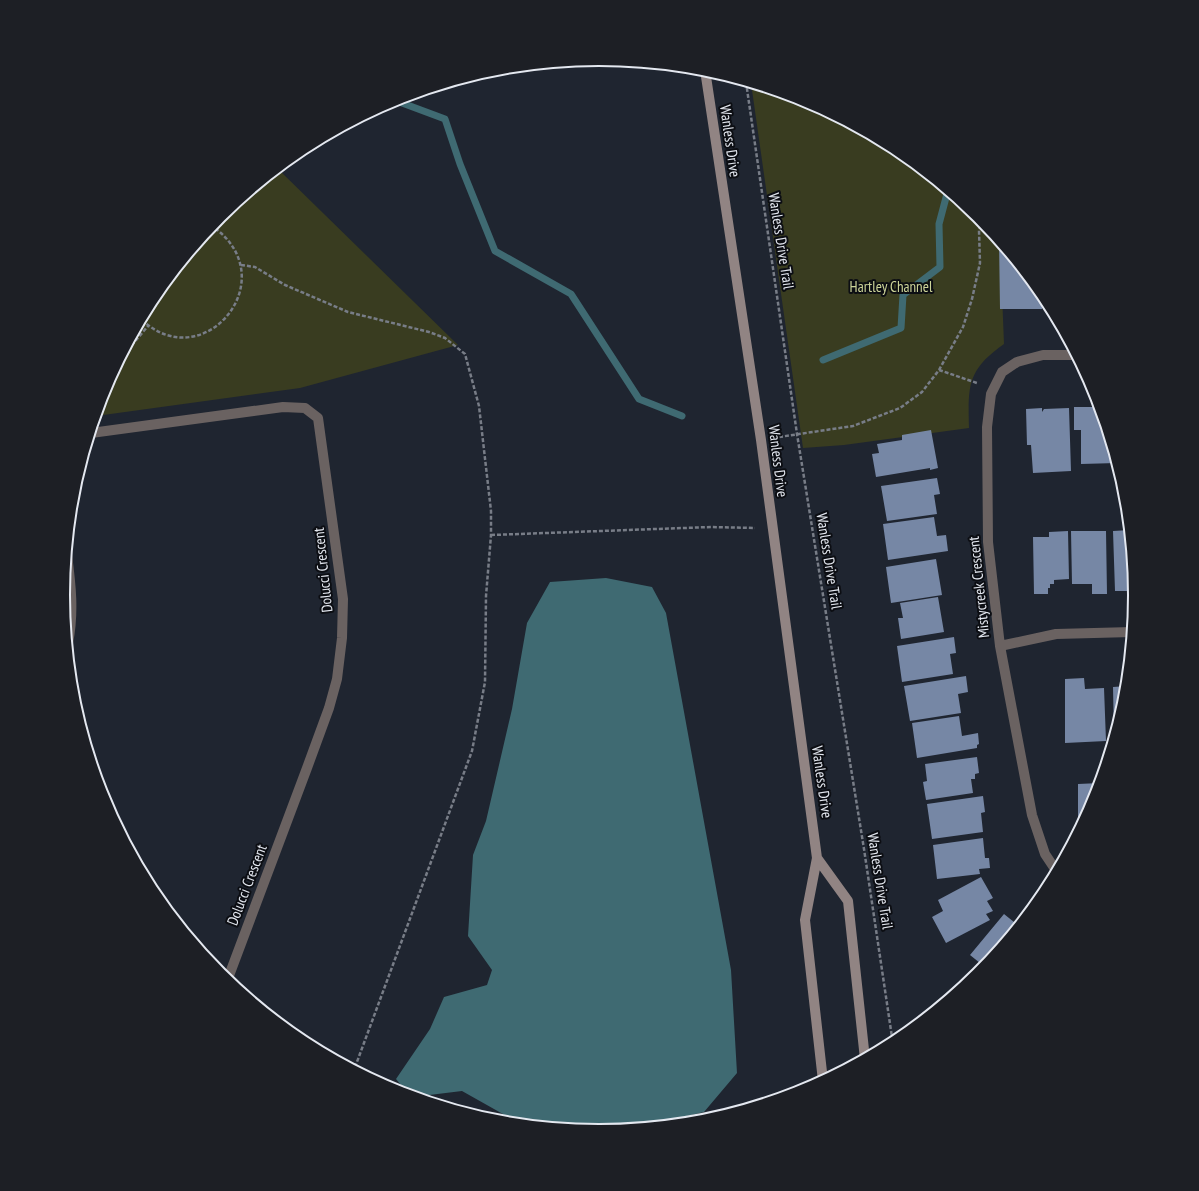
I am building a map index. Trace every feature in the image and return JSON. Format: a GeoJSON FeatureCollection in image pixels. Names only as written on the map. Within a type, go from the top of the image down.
{"type":"FeatureCollection","features":[{"type":"Feature","properties":{"kind":"main road","name":"Wanless Drive"},"geometry":{"type":"LineString","coordinates":[[706,77],[760,440],[817,858],[805,920],[822,1075]]}},
{"type":"Feature","properties":{"kind":"main road","name":"Wanless Drive"},"geometry":{"type":"LineString","coordinates":[[817,858],[848,901],[864,1054]]}},
{"type":"Feature","properties":{"kind":"street","name":"Mistycreek Crescent"},"geometry":{"type":"LineString","coordinates":[[1054,867],[1045,854],[1032,816],[1000,646],[988,542],[988,427],[991,394],[1002,372],[1017,362],[1044,355],[1070,354]]}},
{"type":"Feature","properties":{"kind":"street","name":"Dolucci Crescent"},"geometry":{"type":"LineString","coordinates":[[96,432],[283,407],[305,408],[318,418],[343,599],[342,638],[337,679],[329,708],[230,974]]}},
{"type":"Feature","properties":{"kind":"street"},"geometry":{"type":"LineString","coordinates":[[70,581],[72,593],[71,629]]}},
{"type":"Feature","properties":{"kind":"street"},"geometry":{"type":"LineString","coordinates":[[1000,646],[1056,634],[1128,632]]}},
{"type":"Feature","properties":{"kind":"path","name":"Wanless Drive Trail"},"geometry":{"type":"LineString","coordinates":[[747,87],[797,434],[893,1037]]}},
{"type":"Feature","properties":{"kind":"path"},"geometry":{"type":"LineString","coordinates":[[760,440],[853,426],[900,408],[922,392],[939,370],[963,327],[972,299],[980,263],[980,227]]}},
{"type":"Feature","properties":{"kind":"path"},"geometry":{"type":"LineString","coordinates":[[146,324],[160,332],[173,336],[200,334],[213,329],[233,310],[239,297],[242,284],[241,265],[232,244],[217,230]]}},
{"type":"Feature","properties":{"kind":"path"},"geometry":{"type":"LineString","coordinates":[[241,265],[255,267],[285,285],[348,312],[430,332],[445,338],[464,354],[479,406],[491,511],[491,535],[486,596],[485,682],[472,751],[356,1065]]}},
{"type":"Feature","properties":{"kind":"path"},"geometry":{"type":"LineString","coordinates":[[136,340],[148,326]]}},
{"type":"Feature","properties":{"kind":"path"},"geometry":{"type":"LineString","coordinates":[[939,370],[994,388]]}},
{"type":"Feature","properties":{"kind":"path"},"geometry":{"type":"LineString","coordinates":[[491,535],[711,527],[771,529]]}},
{"type":"Feature","properties":{"kind":"green space","name":"Hartley Channel"},"geometry":{"type":"Polygon","coordinates":[[[752,88],[802,106],[834,121],[894,155],[949,197],[1000,249],[1004,344],[983,362],[976,371],[972,380],[969,401],[969,428],[844,445],[803,448],[752,88]]]}},
{"type":"Feature","properties":{"kind":"green space"},"geometry":{"type":"Polygon","coordinates":[[[281,172],[458,345],[300,388],[102,415],[110,393],[141,331],[159,301],[179,273],[201,246],[225,221],[250,197],[281,172]]]}},
{"type":"Feature","properties":{"kind":"shaded area"},"geometry":{"type":"Polygon","coordinates":[[[606,578],[652,587],[666,613],[731,970],[737,1073],[704,1112],[671,1120],[634,1124],[565,1124],[508,1117],[462,1091],[425,1096],[403,1087],[396,1079],[430,1029],[444,997],[487,985],[492,970],[468,936],[473,855],[486,821],[512,709],[527,623],[550,582],[606,578]]]}},
{"type":"Feature","properties":{"kind":"building"},"geometry":{"type":"Polygon","coordinates":[[[999,247],[1040,301],[1042,309],[1000,309],[999,247]]]}},
{"type":"Feature","properties":{"kind":"building"},"geometry":{"type":"Polygon","coordinates":[[[1074,407],[1094,407],[1112,463],[1081,464],[1081,430],[1074,430],[1074,407]]]}},
{"type":"Feature","properties":{"kind":"building"},"geometry":{"type":"Polygon","coordinates":[[[1042,408],[1042,412],[1044,409],[1069,408],[1071,471],[1033,473],[1031,445],[1027,445],[1026,409],[1042,408]]]}},
{"type":"Feature","properties":{"kind":"building"},"geometry":{"type":"Polygon","coordinates":[[[931,430],[938,468],[876,477],[872,454],[879,453],[877,444],[902,440],[902,435],[931,430]]]}},
{"type":"Feature","properties":{"kind":"building"},"geometry":{"type":"Polygon","coordinates":[[[937,478],[940,494],[934,495],[937,514],[887,521],[881,486],[937,478]]]}},
{"type":"Feature","properties":{"kind":"building"},"geometry":{"type":"Polygon","coordinates":[[[934,517],[937,536],[946,535],[948,551],[888,560],[883,524],[934,517]]]}},
{"type":"Feature","properties":{"kind":"building"},"geometry":{"type":"Polygon","coordinates":[[[1124,530],[1128,561],[1129,591],[1115,591],[1113,531],[1124,530]]]}},
{"type":"Feature","properties":{"kind":"building"},"geometry":{"type":"Polygon","coordinates":[[[1068,531],[1069,579],[1054,580],[1054,584],[1050,584],[1050,588],[1048,588],[1048,594],[1034,594],[1033,537],[1049,537],[1049,532],[1068,531]]]}},
{"type":"Feature","properties":{"kind":"building"},"geometry":{"type":"Polygon","coordinates":[[[1071,531],[1106,531],[1107,594],[1092,594],[1092,584],[1072,584],[1071,531]]]}},
{"type":"Feature","properties":{"kind":"building"},"geometry":{"type":"Polygon","coordinates":[[[936,559],[942,595],[891,603],[886,567],[936,559]]]}},
{"type":"Feature","properties":{"kind":"building"},"geometry":{"type":"Polygon","coordinates":[[[938,597],[944,632],[901,639],[898,618],[903,618],[900,603],[938,597]]]}},
{"type":"Feature","properties":{"kind":"building"},"geometry":{"type":"Polygon","coordinates":[[[954,637],[956,653],[950,654],[953,674],[902,682],[897,646],[954,637]]]}},
{"type":"Feature","properties":{"kind":"building"},"geometry":{"type":"Polygon","coordinates":[[[966,676],[968,692],[958,694],[961,713],[910,721],[904,686],[966,676]]]}},
{"type":"Feature","properties":{"kind":"building"},"geometry":{"type":"Polygon","coordinates":[[[1084,678],[1085,689],[1104,688],[1106,741],[1065,743],[1065,679],[1084,678]]]}},
{"type":"Feature","properties":{"kind":"building"},"geometry":{"type":"Polygon","coordinates":[[[1121,686],[1114,721],[1113,687],[1121,686]]]}},
{"type":"Feature","properties":{"kind":"building"},"geometry":{"type":"Polygon","coordinates":[[[959,716],[962,736],[978,733],[979,744],[977,745],[977,748],[917,758],[912,723],[959,716]]]}},
{"type":"Feature","properties":{"kind":"building"},"geometry":{"type":"Polygon","coordinates":[[[977,757],[979,773],[975,774],[975,779],[971,779],[973,793],[926,800],[923,782],[927,781],[925,764],[977,757]]]}},
{"type":"Feature","properties":{"kind":"building"},"geometry":{"type":"Polygon","coordinates":[[[1095,783],[1078,821],[1078,784],[1095,783]]]}},
{"type":"Feature","properties":{"kind":"building"},"geometry":{"type":"Polygon","coordinates":[[[983,796],[985,812],[981,813],[983,832],[932,839],[927,804],[983,796]]]}},
{"type":"Feature","properties":{"kind":"building"},"geometry":{"type":"Polygon","coordinates":[[[983,838],[985,858],[989,858],[990,868],[979,869],[980,874],[937,879],[933,845],[983,838]]]}},
{"type":"Feature","properties":{"kind":"building"},"geometry":{"type":"Polygon","coordinates":[[[981,877],[993,898],[987,901],[993,911],[986,914],[990,920],[946,943],[932,917],[943,911],[938,900],[981,877]]]}},
{"type":"Feature","properties":{"kind":"building"},"geometry":{"type":"Polygon","coordinates":[[[1004,914],[1016,923],[980,963],[970,955],[1004,914]]]}},
{"type":"Feature","properties":{"kind":"waterway"},"geometry":{"type":"LineString","coordinates":[[404,104],[445,119],[460,164],[495,251],[571,294],[639,399],[682,416]]}},
{"type":"Feature","properties":{"kind":"waterway"},"geometry":{"type":"LineString","coordinates":[[823,360],[901,328],[903,295],[940,267],[939,224],[947,195]]}}]}
